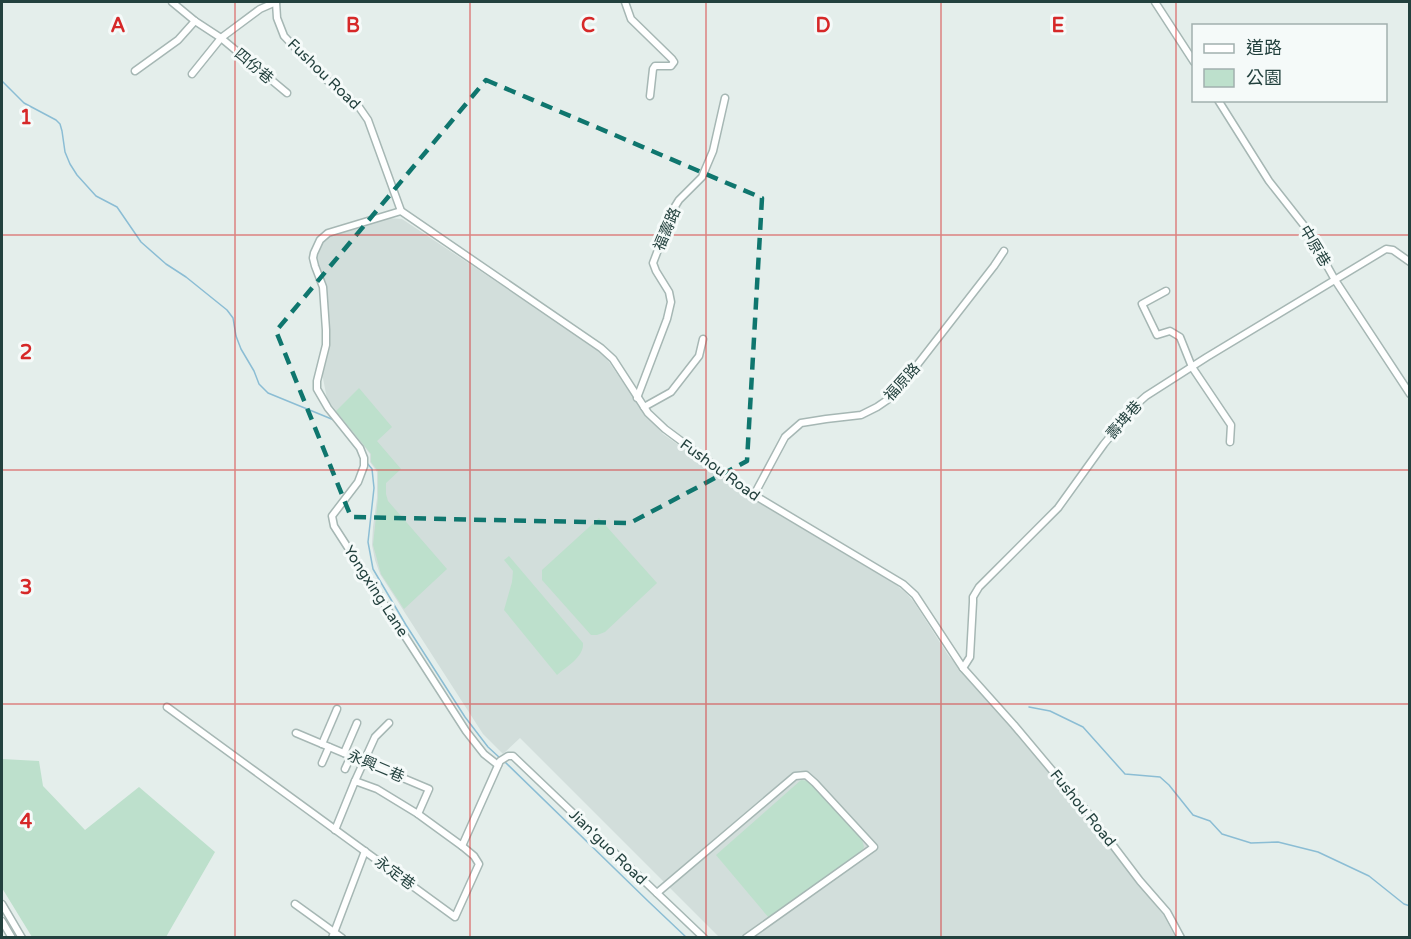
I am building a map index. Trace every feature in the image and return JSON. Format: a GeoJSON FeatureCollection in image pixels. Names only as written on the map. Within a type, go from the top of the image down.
{"type":"FeatureCollection","features":[{"type":"Feature","properties":{"kind":"street","name":"四份巷"},"geometry":{"type":"LineString","coordinates":[[172,2],[221,38],[287,93]]}},
{"type":"Feature","properties":{"kind":"street","name":"四份巷"},"geometry":{"type":"LineString","coordinates":[[192,74],[221,38],[260,9],[276,2]]}},
{"type":"Feature","properties":{"kind":"street","name":"Fushou Road"},"geometry":{"type":"LineString","coordinates":[[276,2],[277,18],[284,36],[322,76],[359,107],[368,120],[401,211],[601,348],[613,358],[637,398],[664,429],[753,495],[903,584],[915,595],[963,668],[1094,819],[1140,881],[1167,912],[1181,938]]}},
{"type":"Feature","properties":{"kind":"street"},"geometry":{"type":"LineString","coordinates":[[625,2],[631,19],[674,62],[671,66],[655,66],[650,96]]}},
{"type":"Feature","properties":{"kind":"street"},"geometry":{"type":"LineString","coordinates":[[1155,2],[1192,59]]}},
{"type":"Feature","properties":{"kind":"street"},"geometry":{"type":"LineString","coordinates":[[135,71],[178,40],[195,21]]}},
{"type":"Feature","properties":{"kind":"street","name":"福壽路"},"geometry":{"type":"LineString","coordinates":[[637,398],[667,320],[671,302],[669,292],[653,263],[674,208],[702,177],[713,151],[725,98]]}},
{"type":"Feature","properties":{"kind":"street","name":"中原巷"},"geometry":{"type":"LineString","coordinates":[[1219,102],[1269,181],[1306,228],[1335,280],[1410,394]]}},
{"type":"Feature","properties":{"kind":"street","name":"Yongxing Lane"},"geometry":{"type":"LineString","coordinates":[[401,211],[328,233],[320,240],[314,253],[315,266],[323,287],[326,330],[326,345],[317,389],[328,408],[360,448],[364,458],[364,466],[358,482],[332,516],[334,526],[466,731],[483,754],[501,761]]}},
{"type":"Feature","properties":{"kind":"street","name":"壽埤巷"},"geometry":{"type":"LineString","coordinates":[[963,668],[970,657],[973,597],[979,587],[1058,508],[1104,444],[1137,404],[1192,367],[1386,249],[1393,250],[1410,262]]}},
{"type":"Feature","properties":{"kind":"street","name":"福原路"},"geometry":{"type":"LineString","coordinates":[[753,495],[785,437],[801,423],[861,415],[893,396],[1004,251]]}},
{"type":"Feature","properties":{"kind":"street"},"geometry":{"type":"LineString","coordinates":[[1166,291],[1142,304],[1157,335],[1170,331],[1180,337],[1192,367],[1231,424],[1230,442]]}},
{"type":"Feature","properties":{"kind":"street"},"geometry":{"type":"LineString","coordinates":[[644,407],[671,392],[699,356],[703,339]]}},
{"type":"Feature","properties":{"kind":"street","name":"永定巷"},"geometry":{"type":"LineString","coordinates":[[167,707],[455,917],[479,864],[474,856],[462,846]]}},
{"type":"Feature","properties":{"kind":"street"},"geometry":{"type":"LineString","coordinates":[[322,744],[337,709]]}},
{"type":"Feature","properties":{"kind":"street"},"geometry":{"type":"LineString","coordinates":[[345,769],[357,723]]}},
{"type":"Feature","properties":{"kind":"street"},"geometry":{"type":"LineString","coordinates":[[335,830],[375,737],[389,723]]}},
{"type":"Feature","properties":{"kind":"street","name":"永興二巷"},"geometry":{"type":"LineString","coordinates":[[296,733],[429,789],[418,814]]}},
{"type":"Feature","properties":{"kind":"street"},"geometry":{"type":"LineString","coordinates":[[322,763],[329,747]]}},
{"type":"Feature","properties":{"kind":"street","name":"Jian'guo Road"},"geometry":{"type":"LineString","coordinates":[[501,761],[513,756],[704,938]]}},
{"type":"Feature","properties":{"kind":"street"},"geometry":{"type":"LineString","coordinates":[[355,781],[377,789],[418,814],[462,846],[501,761]]}},
{"type":"Feature","properties":{"kind":"street"},"geometry":{"type":"LineString","coordinates":[[657,893],[795,776],[806,775],[874,847],[746,938]]}},
{"type":"Feature","properties":{"kind":"street"},"geometry":{"type":"LineString","coordinates":[[333,934],[365,851]]}},
{"type":"Feature","properties":{"kind":"street"},"geometry":{"type":"LineString","coordinates":[[2,904],[22,938]]}},
{"type":"Feature","properties":{"kind":"street"},"geometry":{"type":"LineString","coordinates":[[295,904],[333,934],[342,938]]}},
{"type":"Feature","properties":{"kind":"street"},"geometry":{"type":"LineString","coordinates":[[2,921],[12,938]]}},
{"type":"Feature","properties":{"kind":"highlighted area"},"geometry":{"type":"Polygon","coordinates":[[[486,80],[762,198],[747,461],[630,523],[351,517],[276,331],[486,80]]]}},
{"type":"Feature","properties":{"kind":"shaded area"},"geometry":{"type":"Polygon","coordinates":[[[388,218],[402,219],[602,352],[642,410],[663,434],[757,501],[895,584],[906,593],[948,655],[1037,757],[1164,916],[1175,937],[719,937],[520,738],[503,754],[483,734],[380,574],[372,545],[377,472],[370,462],[370,454],[327,399],[322,373],[328,344],[316,258],[326,236],[388,218]]]}},
{"type":"Feature","properties":{"kind":"green space"},"geometry":{"type":"Polygon","coordinates":[[[359,388],[392,427],[377,441],[401,469],[386,483],[388,501],[447,569],[404,609],[381,574],[373,545],[378,498],[378,471],[371,462],[371,454],[336,411],[359,388]]]}},
{"type":"Feature","properties":{"kind":"green space"},"geometry":{"type":"Polygon","coordinates":[[[599,518],[657,583],[605,632],[591,635],[542,580],[542,570],[599,518]]]}},
{"type":"Feature","properties":{"kind":"green space"},"geometry":{"type":"Polygon","coordinates":[[[509,556],[583,643],[578,657],[557,675],[504,610],[512,582],[513,571],[504,560],[509,556]]]}},
{"type":"Feature","properties":{"kind":"green space"},"geometry":{"type":"Polygon","coordinates":[[[2,759],[39,761],[43,786],[85,830],[139,787],[215,852],[166,937],[32,937],[2,888],[2,759]]]}},
{"type":"Feature","properties":{"kind":"green space"},"geometry":{"type":"Polygon","coordinates":[[[801,780],[809,781],[862,839],[864,847],[862,851],[769,918],[716,855],[801,780]]]}},
{"type":"Feature","properties":{"kind":"waterway"},"geometry":{"type":"LineString","coordinates":[[2,81],[24,103],[60,124],[65,152],[77,175],[96,196],[117,207],[141,242],[227,310],[233,318],[241,349],[259,384],[268,393],[334,420]]}},
{"type":"Feature","properties":{"kind":"waterway"},"geometry":{"type":"LineString","coordinates":[[351,442],[359,452]]}},
{"type":"Feature","properties":{"kind":"waterway"},"geometry":{"type":"LineString","coordinates":[[367,463],[372,469],[374,488],[368,542],[373,569],[465,717],[488,747],[500,758]]}},
{"type":"Feature","properties":{"kind":"waterway"},"geometry":{"type":"LineString","coordinates":[[1029,707],[1050,711],[1083,727],[1125,774],[1160,777],[1193,815],[1210,821],[1222,834],[1251,843],[1278,842],[1318,852],[1369,876],[1404,904],[1410,906]]}},
{"type":"Feature","properties":{"kind":"waterway"},"geometry":{"type":"LineString","coordinates":[[504,761],[687,938]]}}]}
